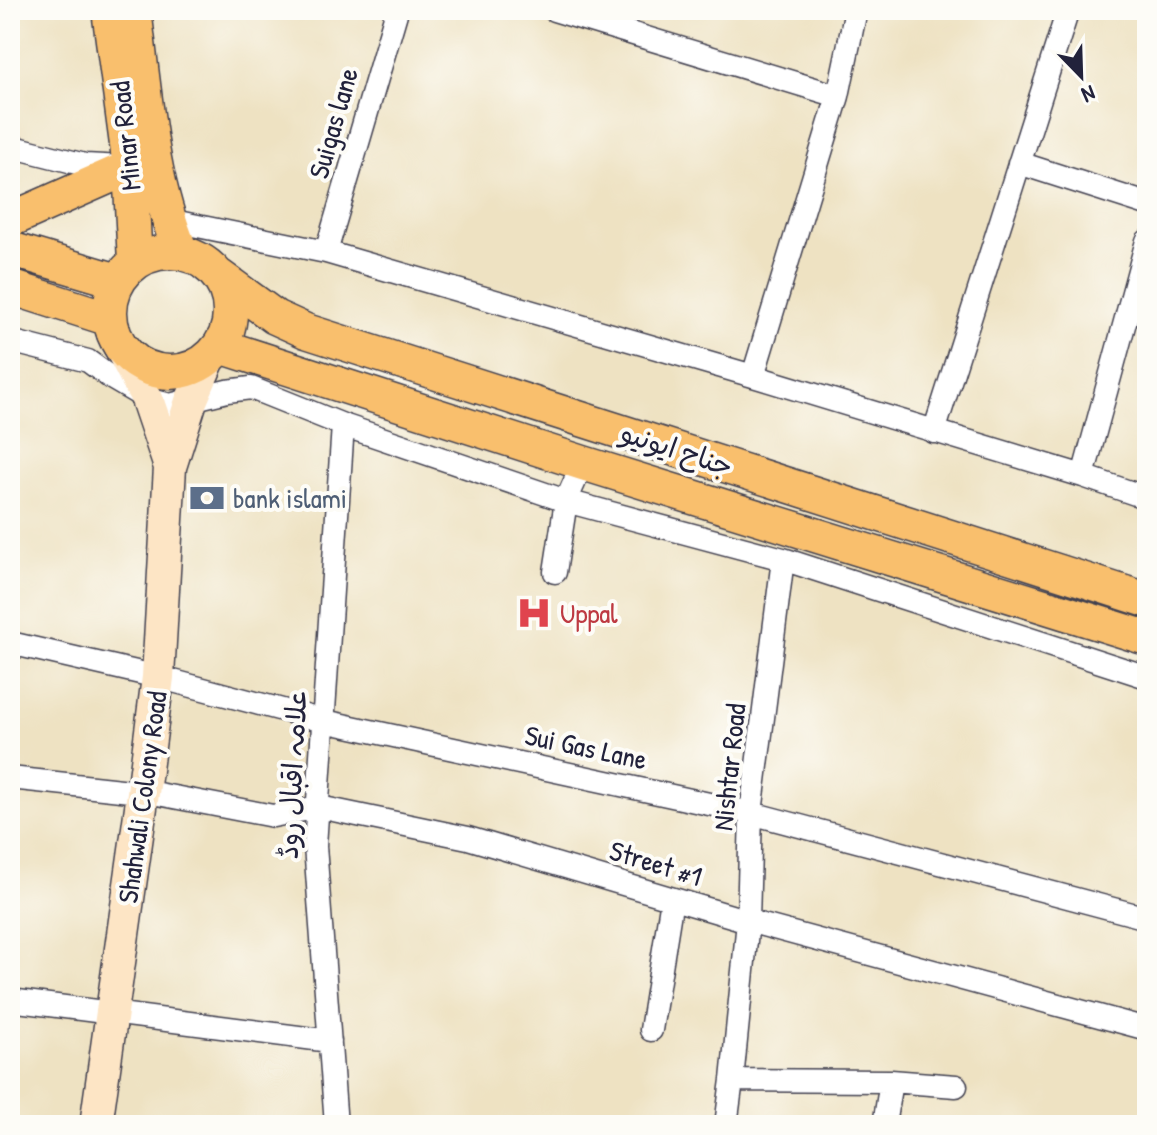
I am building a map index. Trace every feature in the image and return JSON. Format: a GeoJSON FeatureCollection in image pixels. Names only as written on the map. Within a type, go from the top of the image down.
{"type":"FeatureCollection","features":[{"type":"Feature","properties":{"kind":"main road","name":"Minar Road"},"geometry":{"type":"LineString","coordinates":[[109,10],[130,167],[126,271]]}},
{"type":"Feature","properties":{"kind":"main road","name":"Minar Road"},"geometry":{"type":"LineString","coordinates":[[134,10],[154,162],[168,220],[181,252]]}},
{"type":"Feature","properties":{"kind":"main road"},"geometry":{"type":"LineString","coordinates":[[10,220],[130,167]]}},
{"type":"Feature","properties":{"kind":"main road"},"geometry":{"type":"LineString","coordinates":[[10,249],[126,271]]}},
{"type":"Feature","properties":{"kind":"main road"},"geometry":{"type":"LineString","coordinates":[[181,252],[202,260],[219,276],[231,310],[228,329],[215,352],[184,371],[155,371],[129,357],[111,326],[110,305],[112,293],[126,271],[157,253],[181,252]]}},
{"type":"Feature","properties":{"kind":"main road","name":"جناح ایونیو"},"geometry":{"type":"LineString","coordinates":[[219,276],[275,317],[306,331],[1147,600]]}},
{"type":"Feature","properties":{"kind":"main road"},"geometry":{"type":"LineString","coordinates":[[10,287],[111,326]]}},
{"type":"Feature","properties":{"kind":"main road","name":"Shahwali Colony Road"},"geometry":{"type":"LineString","coordinates":[[111,326],[147,399],[170,467]]}},
{"type":"Feature","properties":{"kind":"main road","name":"جناح ایونیو"},"geometry":{"type":"LineString","coordinates":[[215,352],[1147,638]]}},
{"type":"Feature","properties":{"kind":"main road","name":"Shahwali Colony Road"},"geometry":{"type":"LineString","coordinates":[[96,1125],[158,677],[170,467],[191,401],[215,352]]}},
{"type":"Feature","properties":{"kind":"street","name":"Suigas lane"},"geometry":{"type":"LineString","coordinates":[[326,252],[397,10]]}},
{"type":"Feature","properties":{"kind":"street"},"geometry":{"type":"LineString","coordinates":[[554,10],[838,96]]}},
{"type":"Feature","properties":{"kind":"street"},"geometry":{"type":"LineString","coordinates":[[753,376],[838,96],[856,10]]}},
{"type":"Feature","properties":{"kind":"street"},"geometry":{"type":"LineString","coordinates":[[934,432],[1068,10]]}},
{"type":"Feature","properties":{"kind":"street"},"geometry":{"type":"LineString","coordinates":[[10,146],[85,165],[130,167]]}},
{"type":"Feature","properties":{"kind":"street"},"geometry":{"type":"LineString","coordinates":[[1019,163],[1147,204]]}},
{"type":"Feature","properties":{"kind":"street"},"geometry":{"type":"LineString","coordinates":[[168,220],[326,252],[753,376],[1147,498]]}},
{"type":"Feature","properties":{"kind":"street"},"geometry":{"type":"LineString","coordinates":[[1083,476],[1147,241]]}},
{"type":"Feature","properties":{"kind":"street"},"geometry":{"type":"LineString","coordinates":[[10,341],[88,361],[147,399],[170,405],[251,388],[343,425],[566,501],[783,559],[1147,677]]}},
{"type":"Feature","properties":{"kind":"street","name":"علامہ اقبال روڈ"},"geometry":{"type":"LineString","coordinates":[[336,1125],[315,846],[343,425]]}},
{"type":"Feature","properties":{"kind":"street"},"geometry":{"type":"LineString","coordinates":[[555,572],[566,501],[583,463]]}},
{"type":"Feature","properties":{"kind":"street","name":"Nishtar Road"},"geometry":{"type":"LineString","coordinates":[[726,1125],[748,921],[751,813],[783,559]]}},
{"type":"Feature","properties":{"kind":"street"},"geometry":{"type":"LineString","coordinates":[[1008,632],[1017,596]]}},
{"type":"Feature","properties":{"kind":"street","name":"Sui Gas Lane"},"geometry":{"type":"LineString","coordinates":[[10,643],[158,677],[324,721],[751,813],[1147,918]]}},
{"type":"Feature","properties":{"kind":"street","name":"Street #1"},"geometry":{"type":"LineString","coordinates":[[10,778],[143,793],[273,816],[319,807],[468,838],[748,921],[1147,1029]]}},
{"type":"Feature","properties":{"kind":"street"},"geometry":{"type":"LineString","coordinates":[[651,1030],[672,899]]}},
{"type":"Feature","properties":{"kind":"street"},"geometry":{"type":"LineString","coordinates":[[10,1000],[330,1041]]}},
{"type":"Feature","properties":{"kind":"street"},"geometry":{"type":"LineString","coordinates":[[732,1080],[891,1081],[956,1086]]}},
{"type":"Feature","properties":{"kind":"street"},"geometry":{"type":"LineString","coordinates":[[884,1125],[891,1081]]}},
{"type":"Feature","properties":{"kind":"place","name":"bank islami"},"geometry":{"type":"Point","coordinates":[207,498]}},
{"type":"Feature","properties":{"kind":"place","name":"Uppal"},"geometry":{"type":"Point","coordinates":[534,613]}}]}
